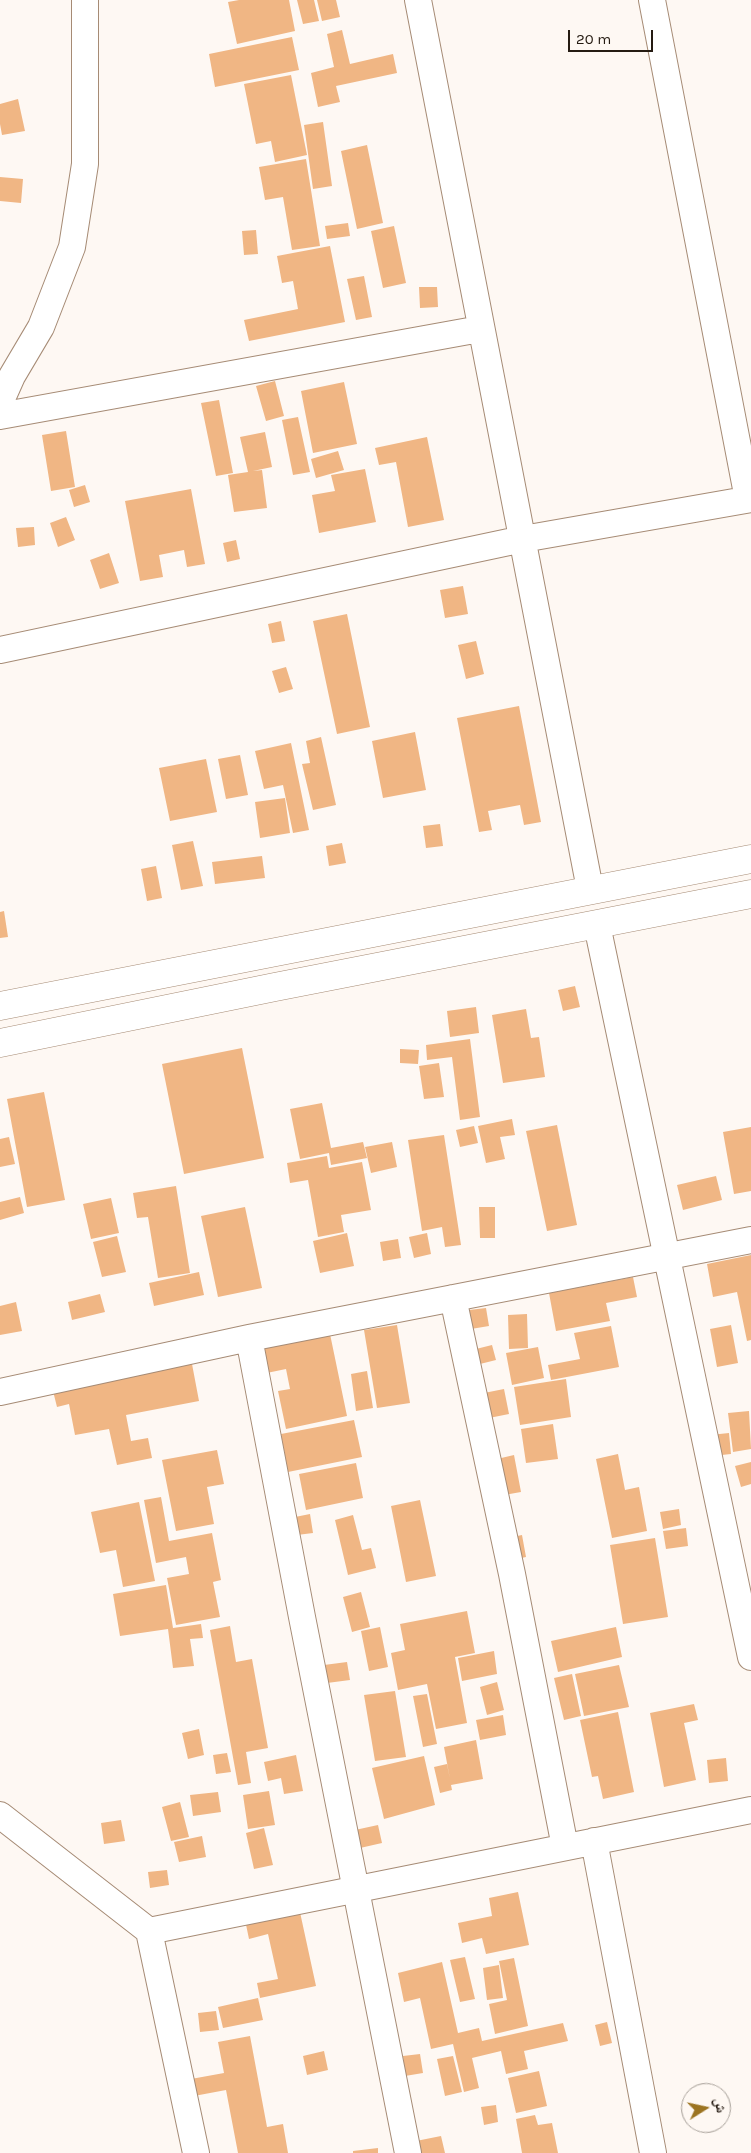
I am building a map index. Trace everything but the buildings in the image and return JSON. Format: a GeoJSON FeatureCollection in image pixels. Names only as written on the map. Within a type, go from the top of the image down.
{"type":"FeatureCollection","features":[{"type":"Feature","properties":{"kind":"main road"},"geometry":{"type":"LineString","coordinates":[[0,1006],[751,859]]}},
{"type":"Feature","properties":{"kind":"main road"},"geometry":{"type":"LineString","coordinates":[[0,1044],[275,987],[751,894]]}},
{"type":"Feature","properties":{"kind":"street"},"geometry":{"type":"LineString","coordinates":[[0,403],[12,376],[41,327],[72,247],[85,164],[85,0]]}},
{"type":"Feature","properties":{"kind":"street"},"geometry":{"type":"LineString","coordinates":[[418,0],[480,329],[523,539],[590,889]]}},
{"type":"Feature","properties":{"kind":"street"},"geometry":{"type":"LineString","coordinates":[[0,650],[523,539],[749,499],[652,0]]}},
{"type":"Feature","properties":{"kind":"street"},"geometry":{"type":"LineString","coordinates":[[0,416],[480,329]]}},
{"type":"Feature","properties":{"kind":"street"},"geometry":{"type":"LineString","coordinates":[[597,924],[751,1656]]}},
{"type":"Feature","properties":{"kind":"street"},"geometry":{"type":"LineString","coordinates":[[0,1392],[249,1338],[751,1240]]}},
{"type":"Feature","properties":{"kind":"street"},"geometry":{"type":"LineString","coordinates":[[453,1298],[514,1584],[565,1847]]}},
{"type":"Feature","properties":{"kind":"street"},"geometry":{"type":"LineString","coordinates":[[249,1338],[408,2153]]}},
{"type":"Feature","properties":{"kind":"street"},"geometry":{"type":"LineString","coordinates":[[150,1931],[751,1810]]}},
{"type":"Feature","properties":{"kind":"street"},"geometry":{"type":"LineString","coordinates":[[0,1815],[150,1931],[196,2153]]}},
{"type":"Feature","properties":{"kind":"street"},"geometry":{"type":"LineString","coordinates":[[594,1841],[653,2153]]}}]}
